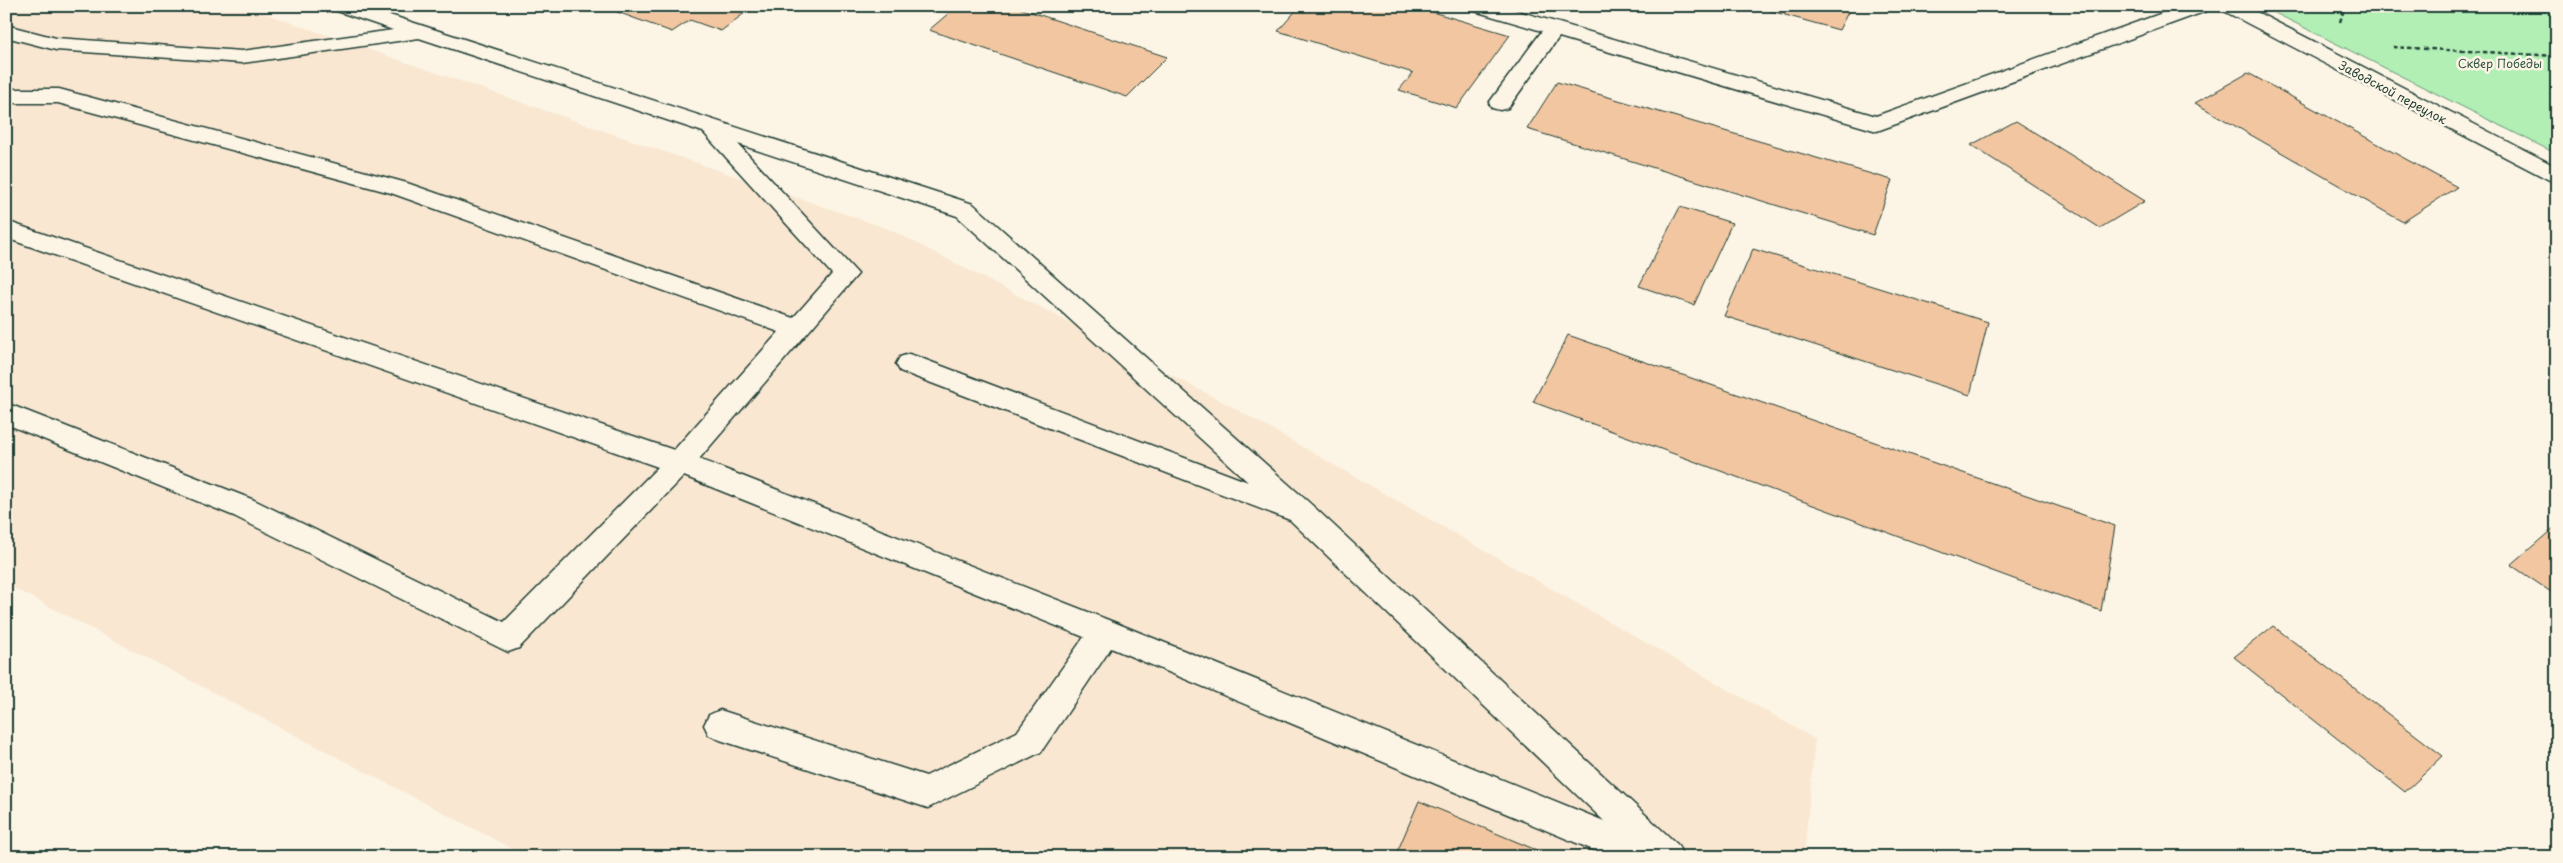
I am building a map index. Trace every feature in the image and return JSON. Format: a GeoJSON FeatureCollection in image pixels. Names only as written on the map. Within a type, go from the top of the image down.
{"type":"FeatureCollection","features":[{"type":"Feature","properties":{"kind":"street"},"geometry":{"type":"LineString","coordinates":[[341,6],[965,210],[1304,515],[1666,857]]}},
{"type":"Feature","properties":{"kind":"street"},"geometry":{"type":"LineString","coordinates":[[1478,6],[1877,124],[2202,6]]}},
{"type":"Feature","properties":{"kind":"street","name":"Заводской переулок"},"geometry":{"type":"LineString","coordinates":[[2229,6],[2557,177]]}},
{"type":"Feature","properties":{"kind":"street"},"geometry":{"type":"LineString","coordinates":[[1500,103],[1554,29]]}},
{"type":"Feature","properties":{"kind":"street"},"geometry":{"type":"LineString","coordinates":[[6,32],[56,44],[242,57],[422,32]]}},
{"type":"Feature","properties":{"kind":"street"},"geometry":{"type":"LineString","coordinates":[[6,96],[59,96],[399,188],[797,330]]}},
{"type":"Feature","properties":{"kind":"street"},"geometry":{"type":"LineString","coordinates":[[6,413],[244,508],[508,639],[679,463],[846,274],[754,177],[711,127]]}},
{"type":"Feature","properties":{"kind":"street"},"geometry":{"type":"LineString","coordinates":[[6,229],[679,463],[1106,632],[1651,857]]}},
{"type":"Feature","properties":{"kind":"street"},"geometry":{"type":"LineString","coordinates":[[910,364],[1304,515]]}},
{"type":"Feature","properties":{"kind":"street"},"geometry":{"type":"LineString","coordinates":[[720,725],[928,792],[1028,742],[1106,632]]}},
{"type":"Feature","properties":{"kind":"path"},"geometry":{"type":"LineString","coordinates":[[2340,25],[2345,6]]}},
{"type":"Feature","properties":{"kind":"path"},"geometry":{"type":"LineString","coordinates":[[2535,6],[2557,18]]}},
{"type":"Feature","properties":{"kind":"path"},"geometry":{"type":"LineString","coordinates":[[2392,47],[2557,56]]}},
{"type":"Feature","properties":{"kind":"shaded area"},"geometry":{"type":"Polygon","coordinates":[[[6,6],[243,6],[891,230],[1229,405],[1815,739],[1804,857],[528,857],[6,584],[6,6]]]}},
{"type":"Feature","properties":{"kind":"green space","name":"Сквер Победы"},"geometry":{"type":"Polygon","coordinates":[[[2261,6],[2557,6],[2557,154],[2261,6]]]}},
{"type":"Feature","properties":{"kind":"building"},"geometry":{"type":"Polygon","coordinates":[[[601,6],[730,6],[746,12],[721,31],[690,20],[672,32],[601,6]]]}},
{"type":"Feature","properties":{"kind":"building"},"geometry":{"type":"Polygon","coordinates":[[[957,6],[1013,6],[1167,57],[1127,97],[929,30],[957,6]]]}},
{"type":"Feature","properties":{"kind":"building"},"geometry":{"type":"Polygon","coordinates":[[[1172,6],[1195,6],[1190,12],[1172,6]]]}},
{"type":"Feature","properties":{"kind":"building"},"geometry":{"type":"Polygon","coordinates":[[[1300,6],[1412,6],[1510,35],[1457,108],[1399,90],[1413,73],[1278,31],[1300,6]]]}},
{"type":"Feature","properties":{"kind":"building"},"geometry":{"type":"Polygon","coordinates":[[[1753,6],[1851,6],[1839,30],[1753,6]]]}},
{"type":"Feature","properties":{"kind":"building"},"geometry":{"type":"Polygon","coordinates":[[[2248,73],[2457,187],[2403,222],[2195,103],[2248,73]]]}},
{"type":"Feature","properties":{"kind":"building"},"geometry":{"type":"Polygon","coordinates":[[[1557,82],[1892,180],[1873,235],[1527,129],[1557,82]]]}},
{"type":"Feature","properties":{"kind":"building"},"geometry":{"type":"Polygon","coordinates":[[[2016,121],[2145,201],[2100,228],[1971,145],[2016,121]]]}},
{"type":"Feature","properties":{"kind":"building"},"geometry":{"type":"Polygon","coordinates":[[[1680,207],[1732,223],[1694,305],[1639,286],[1680,207]]]}},
{"type":"Feature","properties":{"kind":"building"},"geometry":{"type":"Polygon","coordinates":[[[1753,249],[1988,322],[1970,395],[1724,316],[1753,249]]]}},
{"type":"Feature","properties":{"kind":"building"},"geometry":{"type":"Polygon","coordinates":[[[1568,335],[2115,526],[2101,611],[1533,402],[1568,335]]]}},
{"type":"Feature","properties":{"kind":"building"},"geometry":{"type":"Polygon","coordinates":[[[2557,525],[2557,596],[2511,565],[2557,525]]]}},
{"type":"Feature","properties":{"kind":"building"},"geometry":{"type":"Polygon","coordinates":[[[2273,626],[2443,756],[2405,792],[2234,657],[2273,626]]]}},
{"type":"Feature","properties":{"kind":"building"},"geometry":{"type":"Polygon","coordinates":[[[1419,801],[1553,857],[1395,857],[1419,801]]]}}]}
